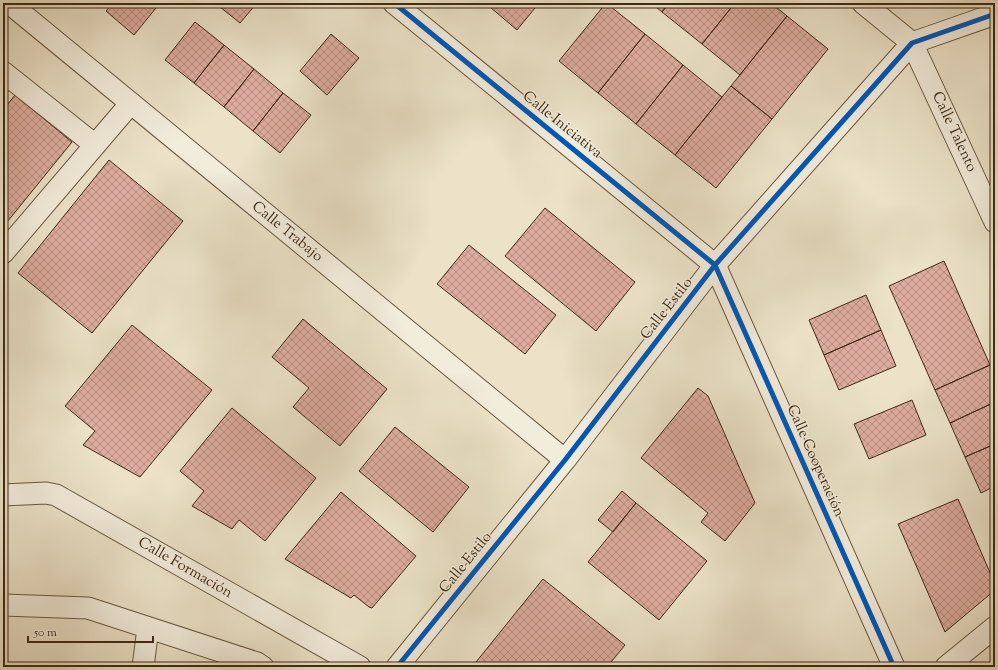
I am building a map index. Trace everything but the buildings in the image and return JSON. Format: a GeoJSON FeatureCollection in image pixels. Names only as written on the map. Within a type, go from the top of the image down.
{"type":"FeatureCollection","features":[{"type":"Feature","properties":{"kind":"street","name":"Calle Trabajo"},"geometry":{"type":"LineString","coordinates":[[9,3],[565,460]]}},
{"type":"Feature","properties":{"kind":"street","name":"Calle Iniciativa"},"geometry":{"type":"LineString","coordinates":[[394,3],[715,266]]}},
{"type":"Feature","properties":{"kind":"street"},"geometry":{"type":"LineString","coordinates":[[863,3],[912,43]]}},
{"type":"Feature","properties":{"kind":"street","name":"Calle Estilo"},"geometry":{"type":"LineString","coordinates":[[397,667],[565,460],[715,266],[912,43],[995,14]]}},
{"type":"Feature","properties":{"kind":"street","name":"Calle Talento"},"geometry":{"type":"LineString","coordinates":[[912,43],[995,222]]}},
{"type":"Feature","properties":{"kind":"street"},"geometry":{"type":"LineString","coordinates":[[6,81],[95,145]]}},
{"type":"Feature","properties":{"kind":"street"},"geometry":{"type":"LineString","coordinates":[[3,253],[131,103]]}},
{"type":"Feature","properties":{"kind":"street","name":"Calle Cooperación"},"geometry":{"type":"LineString","coordinates":[[715,266],[894,667]]}},
{"type":"Feature","properties":{"kind":"street","name":"Calle Formación"},"geometry":{"type":"LineString","coordinates":[[3,495],[46,493],[56,495],[360,667]]}},
{"type":"Feature","properties":{"kind":"street"},"geometry":{"type":"LineString","coordinates":[[3,605],[88,608],[257,663],[263,667]]}},
{"type":"Feature","properties":{"kind":"street"},"geometry":{"type":"LineString","coordinates":[[946,667],[995,627]]}},
{"type":"Feature","properties":{"kind":"street"},"geometry":{"type":"LineString","coordinates":[[143,667],[148,628]]}},
{"type":"Feature","properties":{"kind":"cycle path"},"geometry":{"type":"LineString","coordinates":[[394,3],[715,265],[894,667]]}},
{"type":"Feature","properties":{"kind":"cycle path"},"geometry":{"type":"LineString","coordinates":[[397,667],[565,460],[715,265],[912,43],[995,14]]}}]}
